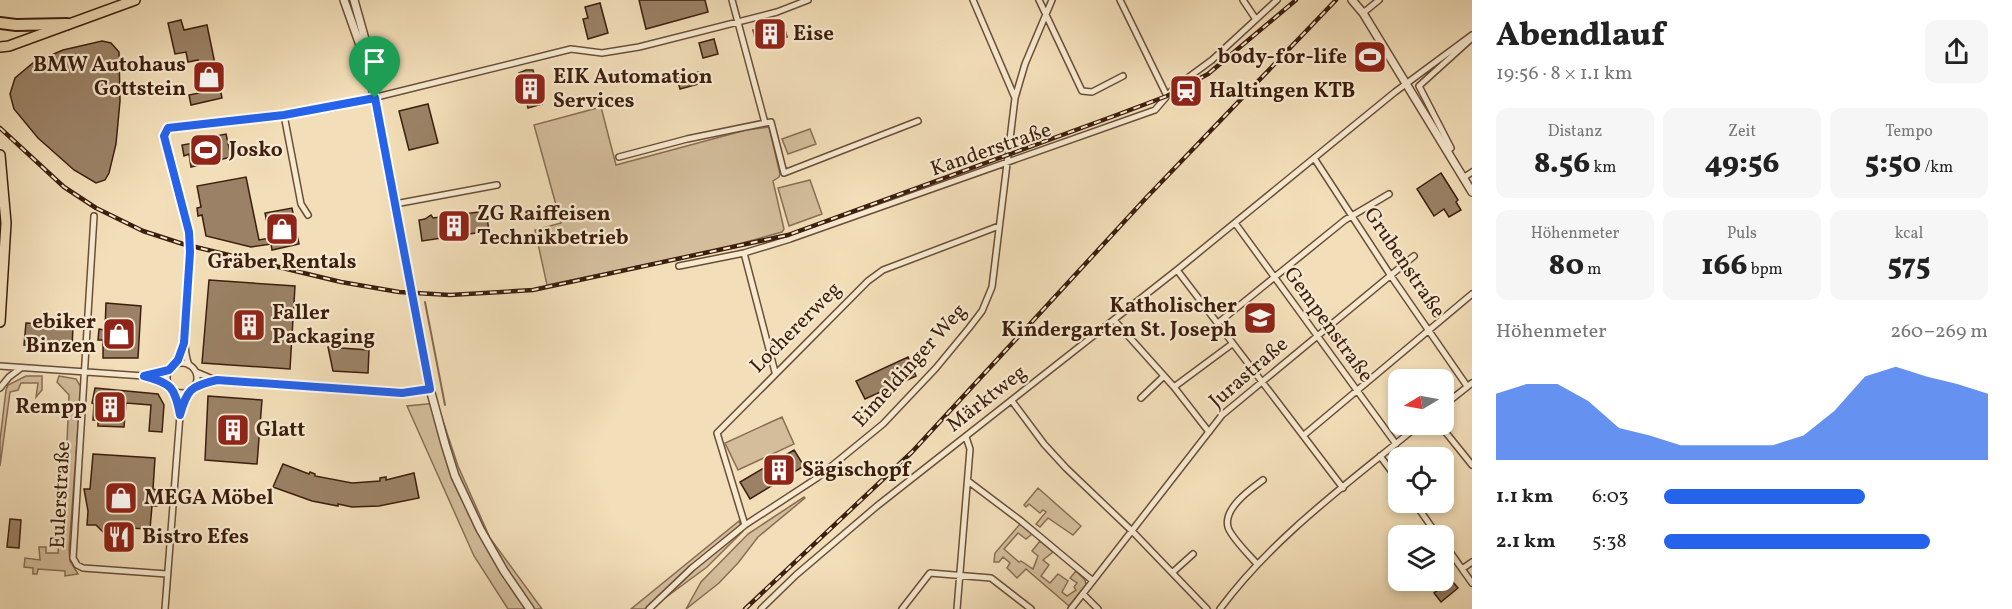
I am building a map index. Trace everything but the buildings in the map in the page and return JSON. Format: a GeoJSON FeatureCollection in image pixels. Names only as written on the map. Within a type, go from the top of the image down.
{"type":"FeatureCollection","features":[{"type":"Feature","properties":{"kind":"highway"},"geometry":{"type":"LineString","coordinates":[[0,23],[16,26],[67,24]]}},
{"type":"Feature","properties":{"kind":"main road"},"geometry":{"type":"LineString","coordinates":[[0,53],[4,46],[135,0]]}},
{"type":"Feature","properties":{"kind":"main road"},"geometry":{"type":"LineString","coordinates":[[0,154],[6,231],[0,322]]}},
{"type":"Feature","properties":{"kind":"street"},"geometry":{"type":"LineString","coordinates":[[354,0],[368,50],[369,70]]}},
{"type":"Feature","properties":{"kind":"street"},"geometry":{"type":"LineString","coordinates":[[732,0],[765,123]]}},
{"type":"Feature","properties":{"kind":"street"},"geometry":{"type":"LineString","coordinates":[[430,389],[402,393],[217,380],[195,372],[189,365],[184,343],[188,302],[189,232],[164,131],[168,128],[284,115],[375,98],[571,49],[608,52],[639,47],[777,12],[808,0]]}},
{"type":"Feature","properties":{"kind":"street"},"geometry":{"type":"LineString","coordinates":[[973,0],[1015,98]]}},
{"type":"Feature","properties":{"kind":"street"},"geometry":{"type":"LineString","coordinates":[[1040,0],[1082,92],[1092,92],[1123,76]]}},
{"type":"Feature","properties":{"kind":"street","name":"Eimeldinger Weg"},"geometry":{"type":"LineString","coordinates":[[649,609],[692,568],[745,525],[840,461],[883,424],[936,368],[982,311],[992,287],[1015,98],[1025,64],[1052,0]]}},
{"type":"Feature","properties":{"kind":"street"},"geometry":{"type":"LineString","coordinates":[[1119,0],[1167,96]]}},
{"type":"Feature","properties":{"kind":"street"},"geometry":{"type":"LineString","coordinates":[[1243,0],[1255,18]]}},
{"type":"Feature","properties":{"kind":"street","name":"Kanderstraße"},"geometry":{"type":"LineString","coordinates":[[679,266],[744,253],[790,239],[1155,110],[1174,88],[1212,60],[1277,0]]}},
{"type":"Feature","properties":{"kind":"street"},"geometry":{"type":"LineString","coordinates":[[1352,0],[1363,13],[1472,192]]}},
{"type":"Feature","properties":{"kind":"street"},"geometry":{"type":"LineString","coordinates":[[1363,13],[1379,0]]}},
{"type":"Feature","properties":{"kind":"street"},"geometry":{"type":"LineString","coordinates":[[343,2],[369,70],[430,389],[445,444],[465,499],[500,565],[530,609]]}},
{"type":"Feature","properties":{"kind":"street"},"geometry":{"type":"LineString","coordinates":[[1447,151],[1451,148],[1419,86],[1472,36]]}},
{"type":"Feature","properties":{"kind":"street","name":"Märktweg"},"geometry":{"type":"LineString","coordinates":[[761,609],[796,575],[877,506],[1177,270],[1406,84],[1472,36]]}},
{"type":"Feature","properties":{"kind":"street"},"geometry":{"type":"LineString","coordinates":[[284,115],[301,204],[308,215]]}},
{"type":"Feature","properties":{"kind":"street"},"geometry":{"type":"LineString","coordinates":[[619,157],[687,139],[771,122],[784,172],[918,121]]}},
{"type":"Feature","properties":{"kind":"street","name":"Grubenstraße"},"geometry":{"type":"LineString","coordinates":[[1314,158],[1391,276],[1470,384]]}},
{"type":"Feature","properties":{"kind":"street"},"geometry":{"type":"LineString","coordinates":[[1463,178],[1472,172]]}},
{"type":"Feature","properties":{"kind":"street"},"geometry":{"type":"LineString","coordinates":[[395,204],[497,185]]}},
{"type":"Feature","properties":{"kind":"street"},"geometry":{"type":"LineString","coordinates":[[1218,323],[1345,220],[1389,195]]}},
{"type":"Feature","properties":{"kind":"street","name":"Eulerstraße"},"geometry":{"type":"LineString","coordinates":[[94,216],[72,548],[77,565],[91,569],[167,574]]}},
{"type":"Feature","properties":{"kind":"street","name":"Gempenstraße"},"geometry":{"type":"LineString","coordinates":[[1235,223],[1354,390],[1396,444]]}},
{"type":"Feature","properties":{"kind":"street","name":"Lochererweg"},"geometry":{"type":"LineString","coordinates":[[745,525],[717,433],[775,372],[868,281],[883,270],[999,226]]}},
{"type":"Feature","properties":{"kind":"street"},"geometry":{"type":"LineString","coordinates":[[744,253],[775,372]]}},
{"type":"Feature","properties":{"kind":"street","name":"Jurastraße"},"geometry":{"type":"LineString","coordinates":[[1071,609],[1222,415],[1414,256]]}},
{"type":"Feature","properties":{"kind":"street"},"geometry":{"type":"LineString","coordinates":[[1177,270],[1343,488]]}},
{"type":"Feature","properties":{"kind":"street"},"geometry":{"type":"LineString","coordinates":[[1304,435],[1354,390],[1472,294]]}},
{"type":"Feature","properties":{"kind":"street"},"geometry":{"type":"LineString","coordinates":[[1114,320],[1174,387],[1209,432]]}},
{"type":"Feature","properties":{"kind":"street"},"geometry":{"type":"LineString","coordinates":[[144,376],[169,370],[174,365],[184,343]]}},
{"type":"Feature","properties":{"kind":"street"},"geometry":{"type":"LineString","coordinates":[[1174,387],[1232,344]]}},
{"type":"Feature","properties":{"kind":"street"},"geometry":{"type":"LineString","coordinates":[[174,365],[183,363],[189,365]]}},
{"type":"Feature","properties":{"kind":"street"},"geometry":{"type":"LineString","coordinates":[[0,366],[144,376],[168,384],[174,391],[180,415]]}},
{"type":"Feature","properties":{"kind":"street"},"geometry":{"type":"LineString","coordinates":[[0,388],[21,368]]}},
{"type":"Feature","properties":{"kind":"street"},"geometry":{"type":"LineString","coordinates":[[168,384],[169,370]]}},
{"type":"Feature","properties":{"kind":"street"},"geometry":{"type":"LineString","coordinates":[[194,386],[195,372]]}},
{"type":"Feature","properties":{"kind":"street"},"geometry":{"type":"LineString","coordinates":[[1141,398],[1164,376]]}},
{"type":"Feature","properties":{"kind":"street"},"geometry":{"type":"LineString","coordinates":[[165,609],[180,415],[188,391],[194,386],[217,380]]}},
{"type":"Feature","properties":{"kind":"street"},"geometry":{"type":"LineString","coordinates":[[1454,397],[1470,384]]}},
{"type":"Feature","properties":{"kind":"street"},"geometry":{"type":"LineString","coordinates":[[174,391],[188,391]]}},
{"type":"Feature","properties":{"kind":"street"},"geometry":{"type":"LineString","coordinates":[[1012,400],[1044,444],[1066,468],[1173,572],[1206,609]]}},
{"type":"Feature","properties":{"kind":"street"},"geometry":{"type":"LineString","coordinates":[[1220,609],[1257,564],[1282,539],[1407,435]]}},
{"type":"Feature","properties":{"kind":"street"},"geometry":{"type":"LineString","coordinates":[[1448,435],[1472,465]]}},
{"type":"Feature","properties":{"kind":"street"},"geometry":{"type":"LineString","coordinates":[[957,609],[970,449],[966,437]]}},
{"type":"Feature","properties":{"kind":"street"},"geometry":{"type":"LineString","coordinates":[[1380,456],[1388,467]]}},
{"type":"Feature","properties":{"kind":"street"},"geometry":{"type":"LineString","coordinates":[[1257,564],[1228,529],[1228,521],[1234,506],[1263,480]]}},
{"type":"Feature","properties":{"kind":"street"},"geometry":{"type":"LineString","coordinates":[[968,481],[1021,521],[1093,582]]}},
{"type":"Feature","properties":{"kind":"street"},"geometry":{"type":"LineString","coordinates":[[1173,572],[1193,554]]}},
{"type":"Feature","properties":{"kind":"street"},"geometry":{"type":"LineString","coordinates":[[1454,558],[1472,583]]}},
{"type":"Feature","properties":{"kind":"street"},"geometry":{"type":"LineString","coordinates":[[1462,569],[1472,562]]}},
{"type":"Feature","properties":{"kind":"street"},"geometry":{"type":"LineString","coordinates":[[902,609],[930,573],[991,578],[1031,609]]}},
{"type":"Feature","properties":{"kind":"street"},"geometry":{"type":"LineString","coordinates":[[1083,594],[1098,609]]}},
{"type":"Feature","properties":{"kind":"shaded area"},"geometry":{"type":"Polygon","coordinates":[[[601,107],[616,165],[746,130],[769,127],[780,174],[773,181],[784,229],[782,232],[721,249],[547,285],[535,230],[561,223],[534,125],[601,107]]]}},
{"type":"Feature","properties":{"kind":"shaded area"},"geometry":{"type":"Polygon","coordinates":[[[810,129],[816,144],[788,154],[782,139],[810,129]]]}},
{"type":"Feature","properties":{"kind":"shaded area"},"geometry":{"type":"Polygon","coordinates":[[[810,180],[822,214],[789,226],[778,188],[810,180]]]}},
{"type":"Feature","properties":{"kind":"shaded area"},"geometry":{"type":"Polygon","coordinates":[[[26,376],[42,376],[42,390],[36,397],[38,383],[21,383],[18,390],[10,392],[0,466],[0,440],[6,390],[8,385],[26,376]]]}},
{"type":"Feature","properties":{"kind":"shaded area"},"geometry":{"type":"Polygon","coordinates":[[[59,376],[76,379],[81,387],[69,549],[70,561],[78,574],[65,576],[65,571],[38,569],[37,574],[33,574],[33,568],[24,567],[25,558],[40,560],[39,547],[46,547],[46,553],[58,553],[61,494],[64,494],[65,490],[69,395],[57,382],[59,376]]]}},
{"type":"Feature","properties":{"kind":"shaded area"},"geometry":{"type":"Polygon","coordinates":[[[437,403],[458,466],[490,538],[542,609],[508,609],[474,556],[407,406],[437,403]]]}},
{"type":"Feature","properties":{"kind":"shaded area"},"geometry":{"type":"Polygon","coordinates":[[[782,417],[794,444],[738,470],[725,443],[782,417]]]}},
{"type":"Feature","properties":{"kind":"shaded area"},"geometry":{"type":"Polygon","coordinates":[[[1038,488],[1081,526],[1073,535],[1048,518],[1040,527],[1036,524],[1046,512],[1043,510],[1040,513],[1029,504],[1026,507],[1024,505],[1038,488]]]}},
{"type":"Feature","properties":{"kind":"shaded area"},"geometry":{"type":"Polygon","coordinates":[[[804,497],[758,537],[719,583],[686,609],[701,582],[748,534],[804,497]]]}},
{"type":"Feature","properties":{"kind":"shaded area"},"geometry":{"type":"Polygon","coordinates":[[[739,521],[743,531],[707,567],[650,609],[631,609],[739,521]]]}},
{"type":"Feature","properties":{"kind":"shaded area"},"geometry":{"type":"Polygon","coordinates":[[[1020,524],[1032,534],[1026,539],[1018,533],[1004,549],[1019,562],[1033,569],[1038,556],[1032,551],[1040,541],[1053,552],[1043,560],[1049,565],[1041,576],[1050,583],[1058,574],[1068,581],[1062,592],[1067,596],[1076,590],[1074,587],[1077,583],[1070,578],[1076,571],[1085,580],[1086,585],[1069,606],[1026,569],[1017,578],[1007,568],[1010,563],[1003,557],[999,562],[994,562],[995,553],[1020,524]]]}},
{"type":"Feature","properties":{"kind":"waterway"},"geometry":{"type":"LineString","coordinates":[[425,302],[445,405]]}},
{"type":"Feature","properties":{"kind":"railway"},"geometry":{"type":"LineString","coordinates":[[0,128],[64,187],[96,208],[143,231],[183,244],[341,282],[399,292],[450,295],[533,290],[788,235],[1167,96],[1208,74],[1296,0]]}},
{"type":"Feature","properties":{"kind":"railway"},"geometry":{"type":"LineString","coordinates":[[745,609],[912,452],[1146,198],[1336,0]]}},
{"type":"Feature","properties":{"kind":"place","name":"Eise"},"geometry":{"type":"Point","coordinates":[770,34]}},
{"type":"Feature","properties":{"kind":"place","name":"body-for-life"},"geometry":{"type":"Point","coordinates":[1370,57]}},
{"type":"Feature","properties":{"kind":"place","name":"BMW Autohaus Gottstein"},"geometry":{"type":"Point","coordinates":[209,77]}},
{"type":"Feature","properties":{"kind":"place","name":"EIK Automation Services"},"geometry":{"type":"Point","coordinates":[530,89]}},
{"type":"Feature","properties":{"kind":"place","name":"Haltingen KTB"},"geometry":{"type":"Point","coordinates":[1186,91]}},
{"type":"Feature","properties":{"kind":"place","name":"Josko"},"geometry":{"type":"Point","coordinates":[206,150]}},
{"type":"Feature","properties":{"kind":"place","name":"ZG Raiffeisen Technikbetrieb"},"geometry":{"type":"Point","coordinates":[454,226]}},
{"type":"Feature","properties":{"kind":"place","name":"Gräber Rentals"},"geometry":{"type":"Point","coordinates":[282,229]}},
{"type":"Feature","properties":{"kind":"place","name":"Katholischer Kindergarten St. Joseph"},"geometry":{"type":"Point","coordinates":[1260,318]}},
{"type":"Feature","properties":{"kind":"place","name":"Faller Packaging"},"geometry":{"type":"Point","coordinates":[249,325]}},
{"type":"Feature","properties":{"kind":"place","name":"ebiker Binzen"},"geometry":{"type":"Point","coordinates":[119,334]}},
{"type":"Feature","properties":{"kind":"place","name":"Rempp"},"geometry":{"type":"Point","coordinates":[110,407]}},
{"type":"Feature","properties":{"kind":"place","name":"Glatt"},"geometry":{"type":"Point","coordinates":[233,430]}},
{"type":"Feature","properties":{"kind":"place","name":"Sägischopf"},"geometry":{"type":"Point","coordinates":[779,470]}},
{"type":"Feature","properties":{"kind":"place","name":"MEGA Möbel"},"geometry":{"type":"Point","coordinates":[121,498]}},
{"type":"Feature","properties":{"kind":"place","name":"Bistro Efes"},"geometry":{"type":"Point","coordinates":[119,537]}},
{"type":"Feature","properties":{"kind":"route"},"geometry":{"type":"LineString","coordinates":[[375,98],[430,389],[402,393],[217,380],[199,384],[188,391],[180,415],[176,396],[168,384],[144,376],[169,370],[178,360],[184,343],[188,302],[189,232],[164,131],[168,128],[332,108],[375,98]]}}]}
